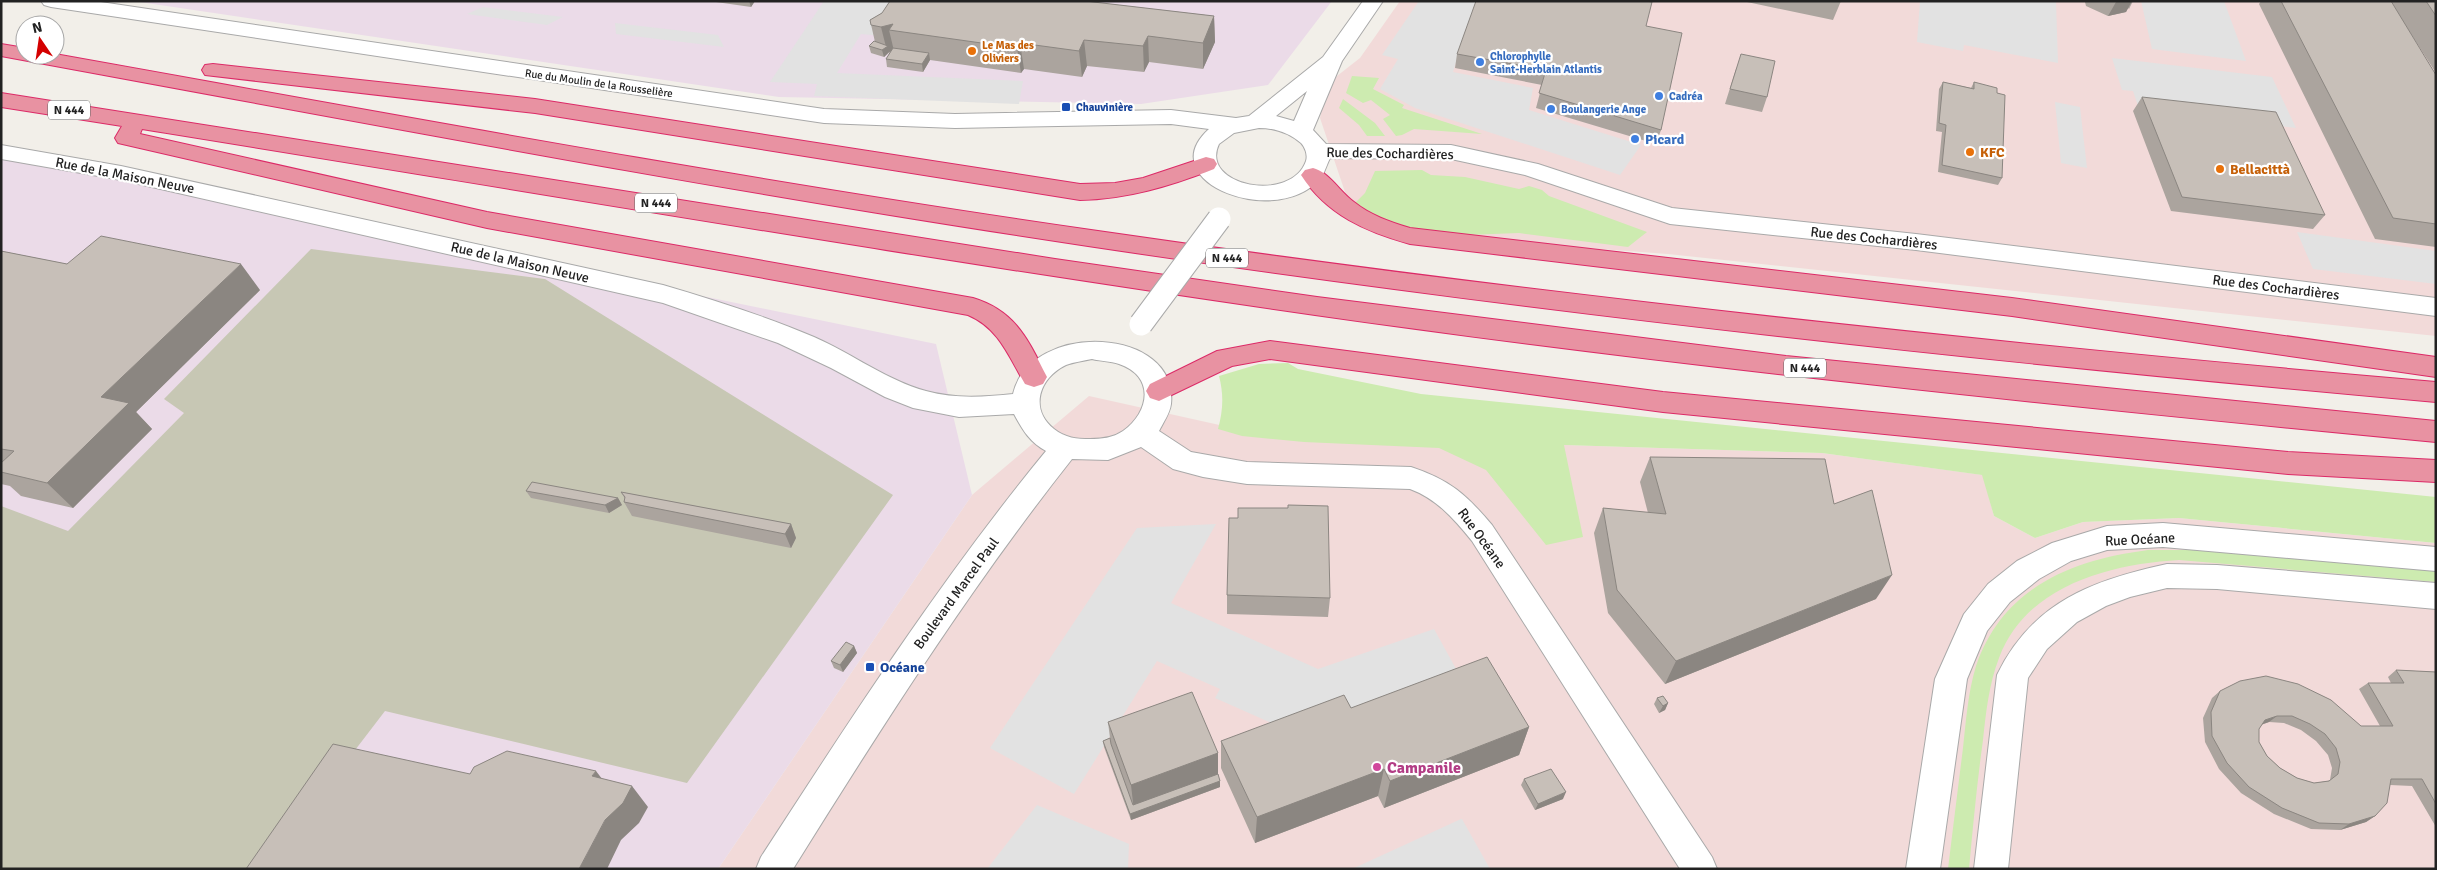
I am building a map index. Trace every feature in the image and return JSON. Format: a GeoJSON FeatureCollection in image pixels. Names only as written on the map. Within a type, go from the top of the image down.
{"type":"FeatureCollection","features":[{"type":"Feature","properties":{"kind":"highway"},"geometry":{"type":"LineString","coordinates":[[65,47],[228,72],[450,95],[535,106],[1080,192],[1126,191],[1163,180],[1205,157]]}},
{"type":"Feature","properties":{"kind":"highway","name":"N 444"},"geometry":{"type":"LineString","coordinates":[[65,62],[647,167],[926,213],[1260,262],[1797,330],[2140,366],[2436,392]]}},
{"type":"Feature","properties":{"kind":"highway","name":"N 444"},"geometry":{"type":"LineString","coordinates":[[1,100],[1027,263],[1327,307],[1825,370],[2134,404],[2436,432]]}},
{"type":"Feature","properties":{"kind":"highway"},"geometry":{"type":"LineString","coordinates":[[136,121],[126,138],[347,190],[506,224],[973,307],[993,316],[1008,329],[1034,377]]}},
{"type":"Feature","properties":{"kind":"highway"},"geometry":{"type":"LineString","coordinates":[[1316,163],[1340,205],[1357,218],[1375,226],[1410,236],[2012,307],[2436,367]]}},
{"type":"Feature","properties":{"kind":"highway"},"geometry":{"type":"LineString","coordinates":[[1159,391],[1226,358],[1270,350],[1663,402],[2288,463],[2436,471]]}},
{"type":"Feature","properties":{"kind":"street","name":"Rue du Moulin de la Rousselière"},"geometry":{"type":"LineString","coordinates":[[51,1],[824,116],[955,121],[1181,118],[1245,123]]}},
{"type":"Feature","properties":{"kind":"street"},"geometry":{"type":"LineString","coordinates":[[1301,131],[1331,61],[1373,1]]}},
{"type":"Feature","properties":{"kind":"street"},"geometry":{"type":"LineString","coordinates":[[1245,123],[1280,123],[1301,131],[1315,144],[1316,163],[1302,184],[1288,190],[1264,194],[1240,191],[1217,180],[1205,157],[1216,136],[1245,123],[1331,61]]}},
{"type":"Feature","properties":{"kind":"street","name":"Rue du Moulin de la Rousselière"},"geometry":{"type":"LineString","coordinates":[[1150,119],[1178,130],[1205,157]]}},
{"type":"Feature","properties":{"kind":"street","name":"Rue de la Maison Neuve"},"geometry":{"type":"LineString","coordinates":[[1,152],[121,173],[689,301],[741,317],[788,336],[892,389],[938,404],[975,408],[1025,403]]}},
{"type":"Feature","properties":{"kind":"street","name":"Rue des Cochardières"},"geometry":{"type":"LineString","coordinates":[[1316,163],[1451,152],[1530,169],[1670,216],[1916,242],[2436,307]]}},
{"type":"Feature","properties":{"kind":"street"},"geometry":{"type":"LineString","coordinates":[[1119,353],[1240,191]]}},
{"type":"Feature","properties":{"kind":"street"},"geometry":{"type":"LineString","coordinates":[[1092,350],[1119,353],[1146,368],[1157,383],[1160,402],[1156,413],[1140,433],[1118,446],[1092,451],[1065,448],[1044,438],[1035,430],[1026,413],[1025,403],[1025,394],[1034,377],[1053,361],[1072,354],[1092,350]]}},
{"type":"Feature","properties":{"kind":"street","name":"Rue Océane"},"geometry":{"type":"LineString","coordinates":[[1140,433],[1183,461],[1203,466],[1256,473],[1411,478],[1430,484],[1451,497],[1482,533],[1698,863]]}},
{"type":"Feature","properties":{"kind":"street","name":"Boulevard Marcel Paul"},"geometry":{"type":"LineString","coordinates":[[774,869],[893,681],[1032,488],[1065,448]]}},
{"type":"Feature","properties":{"kind":"street","name":"Rue Océane"},"geometry":{"type":"LineString","coordinates":[[1923,869],[1951,679],[1975,623],[1999,593],[2028,570],[2062,552],[2107,538],[2163,535],[2436,559]]}},
{"type":"Feature","properties":{"kind":"street"},"geometry":{"type":"LineString","coordinates":[[1991,869],[2013,675],[2036,640],[2066,612],[2095,597],[2128,585],[2167,576],[2217,577],[2436,596]]}},
{"type":"Feature","properties":{"kind":"shaded area"},"geometry":{"type":"Polygon","coordinates":[[[133,1],[1332,1],[1268,85],[1141,104],[779,97],[133,1]]]}},
{"type":"Feature","properties":{"kind":"shaded area"},"geometry":{"type":"Polygon","coordinates":[[[824,1],[983,1],[882,36],[861,34],[837,73],[1023,81],[1019,104],[814,96],[817,84],[770,82],[824,1]]]}},
{"type":"Feature","properties":{"kind":"shaded area"},"geometry":{"type":"Polygon","coordinates":[[[1400,1],[2436,1],[2436,336],[1668,254],[1436,237],[1356,210],[1345,192],[1320,118],[1325,94],[1337,76],[1360,58],[1400,1]]]}},
{"type":"Feature","properties":{"kind":"shaded area"},"geometry":{"type":"Polygon","coordinates":[[[1419,1],[1476,1],[1453,72],[1533,88],[1529,110],[1641,145],[1620,175],[1415,108],[1380,89],[1398,59],[1382,55],[1419,1]]]}},
{"type":"Feature","properties":{"kind":"shaded area"},"geometry":{"type":"Polygon","coordinates":[[[1920,1],[2056,2],[2058,63],[1964,45],[1963,51],[1917,42],[1920,1]]]}},
{"type":"Feature","properties":{"kind":"shaded area"},"geometry":{"type":"Polygon","coordinates":[[[2141,1],[2224,1],[2246,61],[2152,49],[2141,1]]]}},
{"type":"Feature","properties":{"kind":"shaded area"},"geometry":{"type":"Polygon","coordinates":[[[483,7],[563,17],[547,25],[467,14],[483,7]]]}},
{"type":"Feature","properties":{"kind":"shaded area"},"geometry":{"type":"Polygon","coordinates":[[[615,23],[718,35],[724,47],[616,34],[615,23]]]}},
{"type":"Feature","properties":{"kind":"shaded area"},"geometry":{"type":"Polygon","coordinates":[[[2112,58],[2272,77],[2296,128],[2139,109],[2133,91],[2122,90],[2112,58]]]}},
{"type":"Feature","properties":{"kind":"shaded area"},"geometry":{"type":"Polygon","coordinates":[[[2055,102],[2080,107],[2087,168],[2061,163],[2055,102]]]}},
{"type":"Feature","properties":{"kind":"shaded area"},"geometry":{"type":"Polygon","coordinates":[[[1,152],[936,344],[972,495],[718,869],[1,869],[1,152]]]}},
{"type":"Feature","properties":{"kind":"shaded area"},"geometry":{"type":"Polygon","coordinates":[[[2297,232],[2436,251],[2436,284],[2313,269],[2297,232]]]}},
{"type":"Feature","properties":{"kind":"shaded area"},"geometry":{"type":"Polygon","coordinates":[[[311,249],[545,279],[893,495],[687,783],[385,711],[264,869],[1,869],[1,506],[68,531],[184,413],[164,399],[311,249]]]}},
{"type":"Feature","properties":{"kind":"shaded area"},"geometry":{"type":"Polygon","coordinates":[[[1089,396],[1233,428],[1564,445],[1822,453],[1983,475],[1994,516],[2035,538],[2083,522],[2179,518],[2436,543],[2436,869],[718,869],[972,495],[1089,396]]]}},
{"type":"Feature","properties":{"kind":"shaded area"},"geometry":{"type":"Polygon","coordinates":[[[1216,524],[1171,603],[1318,669],[1434,629],[1460,676],[1292,732],[1215,698],[1220,689],[1157,661],[1074,794],[990,748],[1137,528],[1216,524]]]}},
{"type":"Feature","properties":{"kind":"shaded area"},"geometry":{"type":"Polygon","coordinates":[[[1037,805],[1129,844],[1128,869],[987,869],[1037,805]]]}},
{"type":"Feature","properties":{"kind":"shaded area"},"geometry":{"type":"Polygon","coordinates":[[[1461,819],[1490,869],[1352,869],[1461,819]]]}},
{"type":"Feature","properties":{"kind":"green space"},"geometry":{"type":"Polygon","coordinates":[[[1352,76],[1379,78],[1373,89],[1404,105],[1402,108],[1482,134],[1414,129],[1396,136],[1383,119],[1390,115],[1371,100],[1363,103],[1346,93],[1352,76]]]}},
{"type":"Feature","properties":{"kind":"green space"},"geometry":{"type":"Polygon","coordinates":[[[1343,99],[1375,123],[1385,136],[1367,136],[1359,125],[1339,108],[1343,99]]]}},
{"type":"Feature","properties":{"kind":"green space"},"geometry":{"type":"Polygon","coordinates":[[[1422,170],[1431,175],[1465,177],[1519,189],[1529,186],[1542,190],[1549,196],[1647,232],[1628,247],[1519,233],[1466,235],[1409,228],[1380,220],[1353,205],[1365,193],[1375,171],[1422,170]]]}},
{"type":"Feature","properties":{"kind":"green space"},"geometry":{"type":"Polygon","coordinates":[[[1288,363],[1298,369],[1421,394],[2436,497],[2436,543],[2179,518],[2083,522],[2035,538],[1994,516],[1982,475],[1822,453],[1564,445],[1583,537],[1546,545],[1486,470],[1439,448],[1304,442],[1242,436],[1218,429],[1222,403],[1219,376],[1259,364],[1288,363]]]}},
{"type":"Feature","properties":{"kind":"green space"},"geometry":{"type":"Polygon","coordinates":[[[2148,550],[2208,550],[2436,570],[2436,582],[2179,560],[2153,562],[2099,574],[2074,583],[2050,596],[2029,612],[2012,633],[1999,658],[1990,688],[1987,709],[1969,869],[1948,869],[1969,696],[1976,666],[1988,639],[2004,616],[2022,597],[2044,582],[2067,570],[2093,561],[2148,550]]]}},
{"type":"Feature","properties":{"kind":"building"},"geometry":{"type":"Polygon","coordinates":[[[890,1],[1085,1],[1214,16],[1203,43],[1148,36],[1143,46],[1084,40],[1079,51],[1020,43],[1017,48],[889,30],[893,24],[881,27],[871,25],[870,20],[882,13],[890,1]]]}},
{"type":"Feature","properties":{"kind":"building"},"geometry":{"type":"Polygon","coordinates":[[[1476,1],[1652,2],[1646,26],[1682,33],[1661,130],[1539,93],[1546,70],[1457,54],[1476,1]]]}},
{"type":"Feature","properties":{"kind":"building"},"geometry":{"type":"Polygon","coordinates":[[[2281,1],[2391,1],[2436,75],[2436,224],[2393,218],[2281,1]]]}},
{"type":"Feature","properties":{"kind":"building"},"geometry":{"type":"Polygon","coordinates":[[[2426,1],[2436,1],[2436,16],[2426,1]]]}},
{"type":"Feature","properties":{"kind":"building"},"geometry":{"type":"Polygon","coordinates":[[[874,41],[888,46],[882,50],[869,46],[874,41]]]}},
{"type":"Feature","properties":{"kind":"building"},"geometry":{"type":"Polygon","coordinates":[[[893,48],[929,53],[922,64],[886,59],[893,48]]]}},
{"type":"Feature","properties":{"kind":"building"},"geometry":{"type":"Polygon","coordinates":[[[1741,54],[1775,61],[1767,97],[1730,89],[1741,54]]]}},
{"type":"Feature","properties":{"kind":"building","name":"KFC"},"geometry":{"type":"Polygon","coordinates":[[[1943,82],[1974,89],[1974,82],[1997,88],[1997,93],[2005,95],[2002,178],[1942,165],[1946,125],[1939,123],[1943,82]]]}},
{"type":"Feature","properties":{"kind":"building","name":"Bellacittà"},"geometry":{"type":"Polygon","coordinates":[[[2142,97],[2276,112],[2325,215],[2182,197],[2142,97]]]}},
{"type":"Feature","properties":{"kind":"building"},"geometry":{"type":"Polygon","coordinates":[[[101,236],[241,264],[101,397],[129,403],[47,483],[1,472],[1,463],[14,451],[1,449],[1,251],[67,264],[101,236]]]}},
{"type":"Feature","properties":{"kind":"building"},"geometry":{"type":"Polygon","coordinates":[[[1650,457],[1825,459],[1834,504],[1872,490],[1892,575],[1676,661],[1617,590],[1603,508],[1666,514],[1650,457]]]}},
{"type":"Feature","properties":{"kind":"building"},"geometry":{"type":"Polygon","coordinates":[[[532,482],[618,498],[605,505],[526,491],[532,482]]]}},
{"type":"Feature","properties":{"kind":"building"},"geometry":{"type":"Polygon","coordinates":[[[621,492],[791,524],[785,534],[624,502],[625,497],[621,492]]]}},
{"type":"Feature","properties":{"kind":"building"},"geometry":{"type":"Polygon","coordinates":[[[1288,505],[1328,506],[1330,598],[1227,595],[1229,518],[1238,518],[1238,508],[1288,508],[1288,505]]]}},
{"type":"Feature","properties":{"kind":"building"},"geometry":{"type":"Polygon","coordinates":[[[846,642],[854,646],[840,665],[831,661],[846,642]]]}},
{"type":"Feature","properties":{"kind":"building"},"geometry":{"type":"Polygon","coordinates":[[[1487,657],[1529,727],[1390,781],[1384,769],[1257,817],[1221,741],[1344,695],[1351,708],[1487,657]]]}},
{"type":"Feature","properties":{"kind":"building"},"geometry":{"type":"Polygon","coordinates":[[[2396,670],[2436,672],[2436,804],[2422,779],[2391,779],[2387,803],[2375,816],[2349,824],[2319,823],[2282,808],[2249,787],[2227,763],[2212,736],[2211,712],[2220,691],[2240,681],[2266,676],[2298,684],[2331,700],[2361,726],[2393,726],[2368,683],[2404,683],[2396,670]],[[2277,716],[2265,720],[2259,729],[2259,742],[2267,756],[2280,768],[2297,778],[2314,783],[2329,781],[2338,774],[2340,762],[2336,748],[2325,734],[2310,724],[2292,716],[2277,716]]]}},
{"type":"Feature","properties":{"kind":"building"},"geometry":{"type":"Polygon","coordinates":[[[1192,692],[1218,753],[1131,785],[1108,722],[1192,692]]]}},
{"type":"Feature","properties":{"kind":"building"},"geometry":{"type":"Polygon","coordinates":[[[1663,696],[1668,703],[1663,706],[1657,698],[1663,696]]]}},
{"type":"Feature","properties":{"kind":"building"},"geometry":{"type":"Polygon","coordinates":[[[1110,738],[1133,805],[1218,774],[1220,781],[1130,814],[1103,741],[1110,738]]]}},
{"type":"Feature","properties":{"kind":"building"},"geometry":{"type":"Polygon","coordinates":[[[333,744],[470,774],[474,767],[507,751],[596,771],[592,776],[632,786],[623,803],[605,820],[579,869],[246,869],[333,744]]]}},
{"type":"Feature","properties":{"kind":"building"},"geometry":{"type":"Polygon","coordinates":[[[1551,769],[1566,792],[1538,804],[1524,779],[1551,769]]]}},
{"type":"Feature","properties":{"kind":"place","name":"Le Mas des Oliviers"},"geometry":{"type":"Point","coordinates":[972,51]}},
{"type":"Feature","properties":{"kind":"place","name":"Chlorophylle Saint-Herblain Atlantis"},"geometry":{"type":"Point","coordinates":[1480,62]}},
{"type":"Feature","properties":{"kind":"place","name":"Cadréa"},"geometry":{"type":"Point","coordinates":[1659,96]}},
{"type":"Feature","properties":{"kind":"place","name":"Chauvinière"},"geometry":{"type":"Point","coordinates":[1066,107]}},
{"type":"Feature","properties":{"kind":"place","name":"Boulangerie Ange"},"geometry":{"type":"Point","coordinates":[1551,109]}},
{"type":"Feature","properties":{"kind":"place","name":"Picard"},"geometry":{"type":"Point","coordinates":[1635,139]}},
{"type":"Feature","properties":{"kind":"place","name":"KFC"},"geometry":{"type":"Point","coordinates":[1970,152]}},
{"type":"Feature","properties":{"kind":"place","name":"Bellacittà"},"geometry":{"type":"Point","coordinates":[2220,169]}},
{"type":"Feature","properties":{"kind":"place","name":"Océane"},"geometry":{"type":"Point","coordinates":[870,667]}},
{"type":"Feature","properties":{"kind":"place","name":"Campanile"},"geometry":{"type":"Point","coordinates":[1377,767]}}]}
